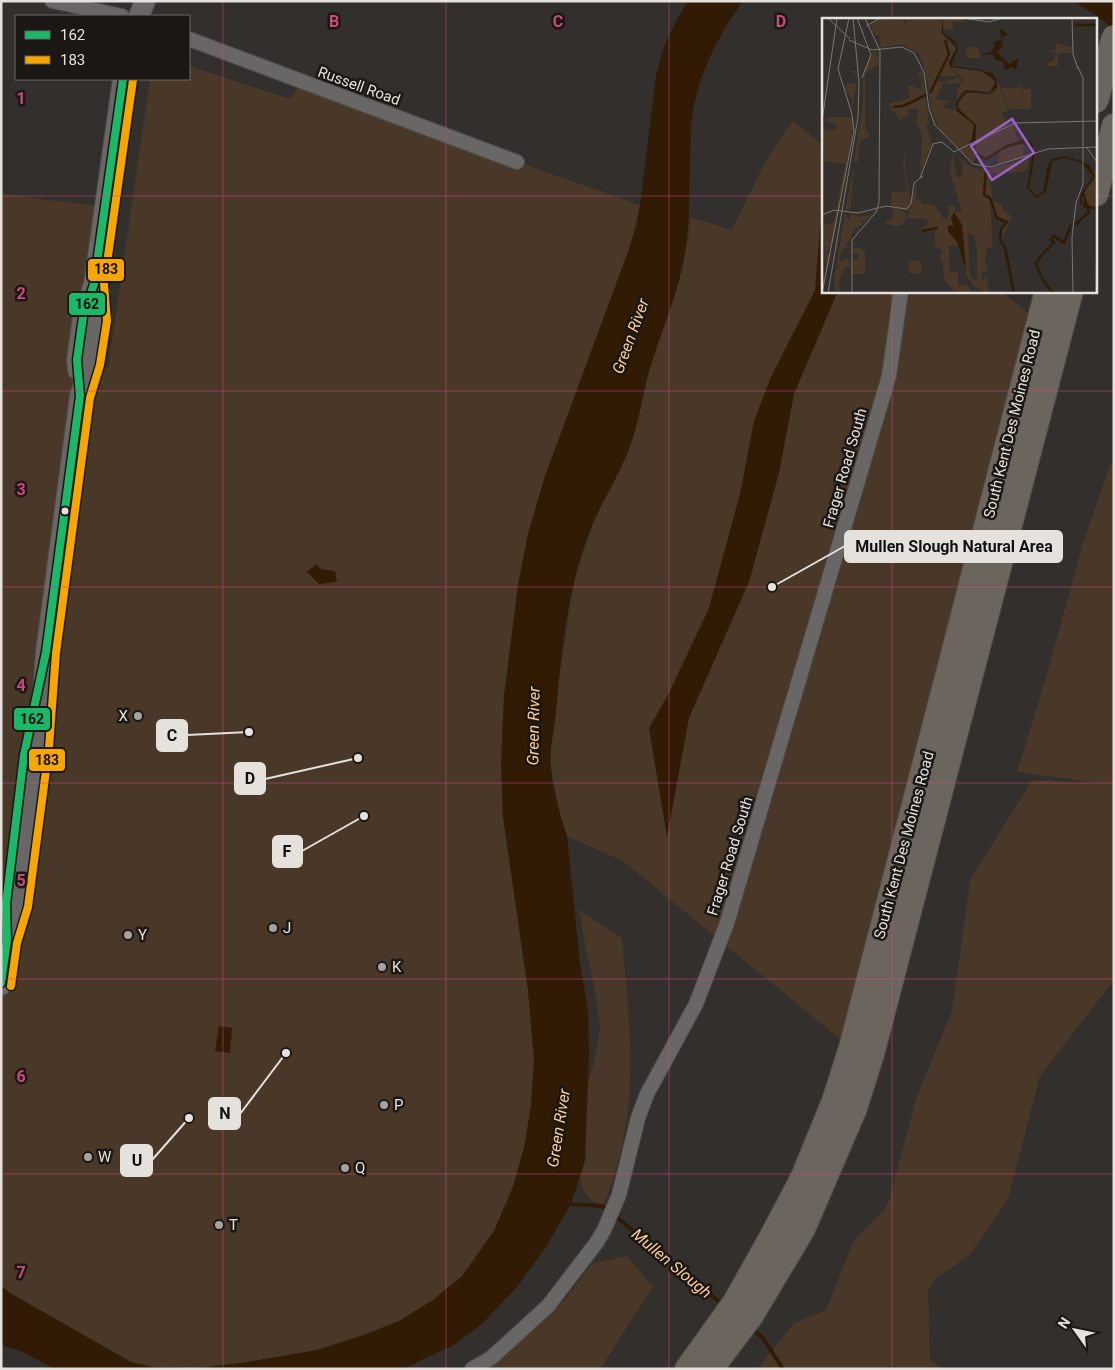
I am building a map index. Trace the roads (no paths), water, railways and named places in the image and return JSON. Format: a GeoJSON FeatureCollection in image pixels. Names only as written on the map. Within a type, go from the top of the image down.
{"type":"FeatureCollection","features":[{"type":"Feature","properties":{"kind":"highway"},"geometry":{"type":"LineString","coordinates":[[1098,94],[1114,37]]}},
{"type":"Feature","properties":{"kind":"highway"},"geometry":{"type":"LineString","coordinates":[[1098,186],[1112,132]]}},
{"type":"Feature","properties":{"kind":"highway","name":"South Kent Des Moines Road"},"geometry":{"type":"LineString","coordinates":[[696,1368],[772,1236],[803,1177],[834,1101],[851,1048],[1047,292]]}},
{"type":"Feature","properties":{"kind":"highway","name":"South Kent Des Moines Road"},"geometry":{"type":"LineString","coordinates":[[696,1368],[750,1316],[788,1255],[803,1228],[855,1108],[872,1054],[1071,292]]}},
{"type":"Feature","properties":{"kind":"main road"},"geometry":{"type":"LineString","coordinates":[[139,15],[145,1]]}},
{"type":"Feature","properties":{"kind":"main road"},"geometry":{"type":"LineString","coordinates":[[1,985],[7,942],[18,906],[39,747],[46,652],[80,396],[77,360],[83,317],[94,284],[123,80]]}},
{"type":"Feature","properties":{"kind":"main road"},"geometry":{"type":"LineString","coordinates":[[7,942],[6,904],[24,756],[46,652]]}},
{"type":"Feature","properties":{"kind":"street"},"geometry":{"type":"LineString","coordinates":[[52,1],[117,15]]}},
{"type":"Feature","properties":{"kind":"street","name":"Russell Road"},"geometry":{"type":"LineString","coordinates":[[190,39],[517,162]]}},
{"type":"Feature","properties":{"kind":"street"},"geometry":{"type":"LineString","coordinates":[[1098,86],[1114,98]]}},
{"type":"Feature","properties":{"kind":"street","name":"Frager Road South"},"geometry":{"type":"LineString","coordinates":[[472,1369],[490,1358],[548,1306],[597,1242],[619,1195],[630,1146],[646,1094],[696,1004],[727,923],[889,376],[901,292]]}},
{"type":"Feature","properties":{"kind":"water","name":"Green River"},"geometry":{"type":"Polygon","coordinates":[[[688,1],[743,1],[715,46],[697,95],[691,129],[687,240],[680,277],[650,368],[629,449],[584,545],[567,616],[551,747],[552,777],[567,836],[580,963],[588,1011],[589,1054],[585,1161],[571,1204],[546,1247],[516,1288],[483,1323],[454,1345],[403,1369],[55,1369],[18,1350],[1,1344],[1,1286],[10,1293],[131,1362],[152,1367],[200,1368],[317,1350],[364,1335],[399,1321],[433,1300],[462,1276],[494,1231],[513,1187],[525,1144],[531,1105],[534,1060],[528,990],[503,817],[501,765],[504,696],[518,585],[528,534],[545,476],[636,226],[656,75],[664,47],[688,1]]]}},
{"type":"Feature","properties":{"kind":"water"},"geometry":{"type":"Polygon","coordinates":[[[1073,1],[1114,1],[1114,30],[1096,15],[1073,1]]]}},
{"type":"Feature","properties":{"kind":"water"},"geometry":{"type":"Polygon","coordinates":[[[822,216],[822,292],[838,292],[794,394],[779,473],[749,582],[689,718],[667,837],[649,728],[668,695],[709,608],[740,494],[754,421],[771,377],[815,290],[822,216]]]}},
{"type":"Feature","properties":{"kind":"water"},"geometry":{"type":"Polygon","coordinates":[[[316,564],[321,569],[335,571],[337,582],[319,584],[307,572],[316,564]]]}},
{"type":"Feature","properties":{"kind":"water"},"geometry":{"type":"Polygon","coordinates":[[[219,1026],[232,1028],[230,1053],[215,1051],[219,1026]]]}},
{"type":"Feature","properties":{"kind":"waterway","name":"Mullen Slough"},"geometry":{"type":"LineString","coordinates":[[568,1204],[602,1206],[609,1211]]}},
{"type":"Feature","properties":{"kind":"waterway","name":"Mullen Slough"},"geometry":{"type":"LineString","coordinates":[[614,1215],[723,1305]]}},
{"type":"Feature","properties":{"kind":"waterway","name":"Mullen Slough"},"geometry":{"type":"LineString","coordinates":[[751,1328],[763,1338],[783,1369]]}},
{"type":"Feature","properties":{"kind":"place","name":"Mullen Slough Natural Area"},"geometry":{"type":"Point","coordinates":[772,587]}},
{"type":"Feature","properties":{"kind":"place","name":"X"},"geometry":{"type":"Point","coordinates":[138,716]}},
{"type":"Feature","properties":{"kind":"place","name":"C"},"geometry":{"type":"Point","coordinates":[249,732]}},
{"type":"Feature","properties":{"kind":"place","name":"D"},"geometry":{"type":"Point","coordinates":[358,758]}},
{"type":"Feature","properties":{"kind":"place","name":"F"},"geometry":{"type":"Point","coordinates":[364,816]}},
{"type":"Feature","properties":{"kind":"place","name":"J"},"geometry":{"type":"Point","coordinates":[273,928]}},
{"type":"Feature","properties":{"kind":"place","name":"Y"},"geometry":{"type":"Point","coordinates":[128,935]}},
{"type":"Feature","properties":{"kind":"place","name":"K"},"geometry":{"type":"Point","coordinates":[382,967]}},
{"type":"Feature","properties":{"kind":"place","name":"N"},"geometry":{"type":"Point","coordinates":[286,1053]}},
{"type":"Feature","properties":{"kind":"place","name":"P"},"geometry":{"type":"Point","coordinates":[384,1105]}},
{"type":"Feature","properties":{"kind":"place","name":"U"},"geometry":{"type":"Point","coordinates":[189,1118]}},
{"type":"Feature","properties":{"kind":"place","name":"W"},"geometry":{"type":"Point","coordinates":[88,1157]}},
{"type":"Feature","properties":{"kind":"place","name":"Q"},"geometry":{"type":"Point","coordinates":[345,1168]}},
{"type":"Feature","properties":{"kind":"place","name":"T"},"geometry":{"type":"Point","coordinates":[219,1225]}}]}
